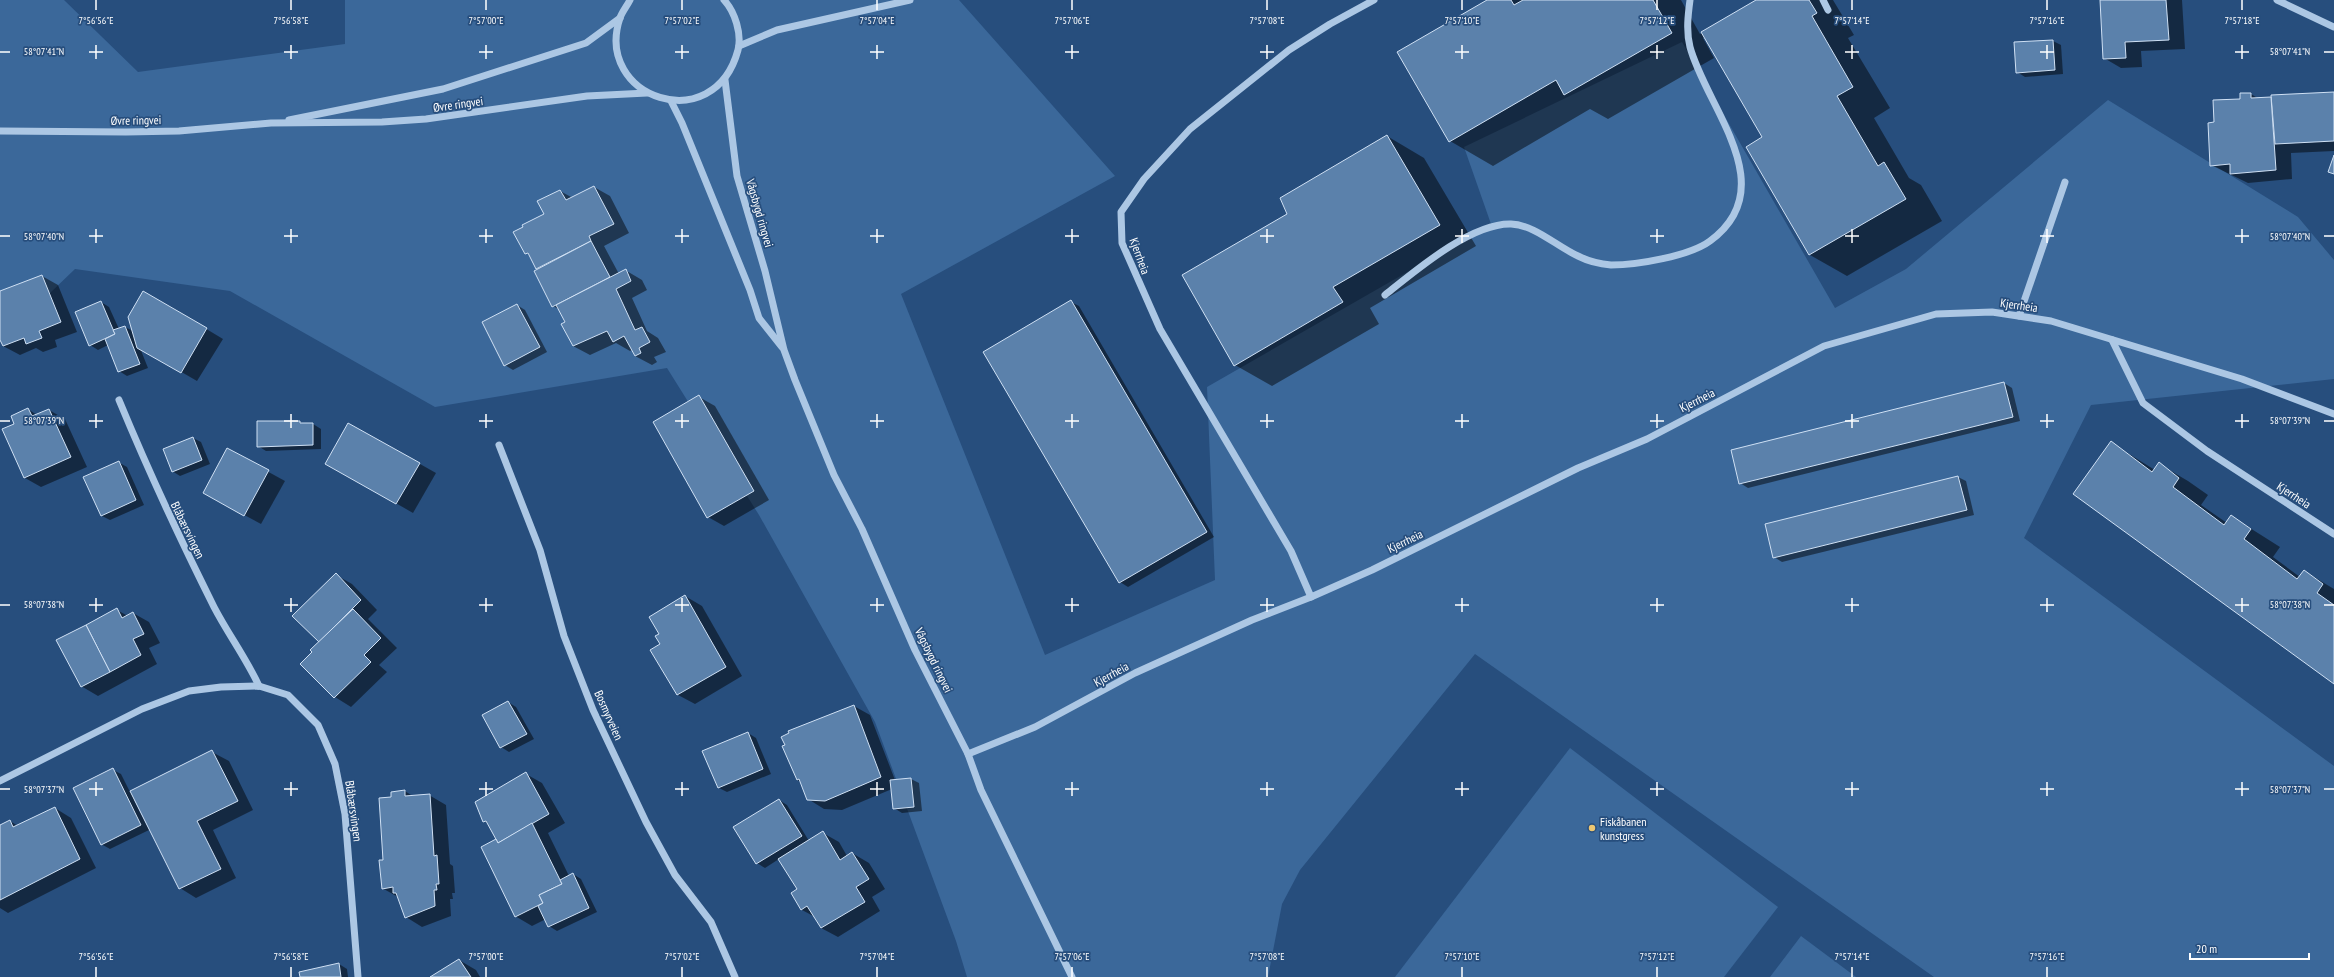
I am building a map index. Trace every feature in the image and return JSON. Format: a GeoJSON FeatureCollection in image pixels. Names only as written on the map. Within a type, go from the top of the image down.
{"type":"FeatureCollection","features":[{"type":"Feature","properties":{"kind":"street"},"geometry":{"type":"LineString","coordinates":[[630,0],[620,18],[616,38],[618,54],[627,74],[634,83],[647,93],[671,101],[690,100],[709,93],[724,80],[734,64],[739,46],[738,24],[729,5],[724,0]]}},
{"type":"Feature","properties":{"kind":"street"},"geometry":{"type":"LineString","coordinates":[[739,46],[777,30],[867,8],[910,0]]}},
{"type":"Feature","properties":{"kind":"street","name":"Kjerrheia"},"geometry":{"type":"LineString","coordinates":[[1311,597],[1291,551],[1160,329],[1122,243],[1121,212],[1144,179],[1190,129],[1290,50],[1330,24],[1374,0]]}},
{"type":"Feature","properties":{"kind":"street"},"geometry":{"type":"LineString","coordinates":[[1385,295],[1431,259],[1478,232],[1492,226],[1511,224],[1527,228],[1578,257],[1602,264],[1613,265],[1656,259],[1696,249],[1721,233],[1730,222],[1739,202],[1741,176],[1722,116],[1690,47],[1687,33],[1690,0]]}},
{"type":"Feature","properties":{"kind":"street"},"geometry":{"type":"LineString","coordinates":[[1823,0],[1828,10]]}},
{"type":"Feature","properties":{"kind":"street"},"geometry":{"type":"LineString","coordinates":[[2277,0],[2334,28]]}},
{"type":"Feature","properties":{"kind":"street","name":"Øvre ringvei"},"geometry":{"type":"LineString","coordinates":[[271,123],[443,89],[586,43],[620,18]]}},
{"type":"Feature","properties":{"kind":"street","name":"Vågsbygd ringvei"},"geometry":{"type":"LineString","coordinates":[[724,80],[737,176],[765,271],[784,350],[834,475],[862,530],[915,650],[968,754],[980,790],[1072,977]]}},
{"type":"Feature","properties":{"kind":"street","name":"Øvre ringvei"},"geometry":{"type":"LineString","coordinates":[[0,131],[179,131],[271,123],[426,119],[587,96],[647,93]]}},
{"type":"Feature","properties":{"kind":"street","name":"Vågsbygd ringvei"},"geometry":{"type":"LineString","coordinates":[[671,101],[682,123],[750,290],[759,318],[784,350]]}},
{"type":"Feature","properties":{"kind":"street"},"geometry":{"type":"LineString","coordinates":[[2020,316],[2065,182]]}},
{"type":"Feature","properties":{"kind":"street","name":"Kjerrheia"},"geometry":{"type":"LineString","coordinates":[[968,754],[1035,727],[1135,674],[1252,620],[1311,597],[1372,570],[1578,468],[1647,438],[1824,346],[1936,314],[1992,312],[2051,321],[2242,380],[2334,414]]}},
{"type":"Feature","properties":{"kind":"street","name":"Kjerrheia"},"geometry":{"type":"LineString","coordinates":[[2112,340],[2143,403],[2207,451],[2334,534]]}},
{"type":"Feature","properties":{"kind":"street","name":"Blåbærsvingen"},"geometry":{"type":"LineString","coordinates":[[118,400],[179,537],[222,622],[247,660],[259,686]]}},
{"type":"Feature","properties":{"kind":"street","name":"Bosmyrveien"},"geometry":{"type":"LineString","coordinates":[[499,445],[546,571],[564,636],[593,710],[646,822],[675,875],[711,922],[735,977]]}},
{"type":"Feature","properties":{"kind":"street","name":"Blåbærsvingen"},"geometry":{"type":"LineString","coordinates":[[0,781],[142,709],[189,691],[221,687],[259,686],[288,695],[318,725],[335,764],[345,814],[358,977]]}},
{"type":"Feature","properties":{"kind":"shaded area"},"geometry":{"type":"Polygon","coordinates":[[[0,0],[64,0],[138,72],[345,44],[345,0],[959,0],[1115,176],[901,294],[1045,655],[1215,580],[1207,387],[1491,224],[1464,147],[1682,42],[1835,308],[1906,269],[2108,100],[2298,217],[2334,260],[2334,379],[2091,405],[2024,538],[2334,766],[2334,977],[1934,977],[1475,654],[1300,870],[1282,904],[1268,977],[967,977],[956,941],[875,722],[759,515],[667,368],[435,407],[230,291],[75,269],[0,341],[0,0]]]}},
{"type":"Feature","properties":{"kind":"shaded area","name":"Fiskåbanen kunstgress"},"geometry":{"type":"Polygon","coordinates":[[[1570,748],[1778,907],[1724,977],[1395,977],[1570,748]]]}},
{"type":"Feature","properties":{"kind":"shaded area"},"geometry":{"type":"Polygon","coordinates":[[[1801,936],[1856,977],[1770,977],[1801,936]]]}},
{"type":"Feature","properties":{"kind":"building"},"geometry":{"type":"Polygon","coordinates":[[[1487,0],[1511,0],[1514,5],[1523,0],[1653,0],[1672,33],[1564,95],[1556,80],[1449,142],[1397,52],[1487,0]]]}},
{"type":"Feature","properties":{"kind":"building"},"geometry":{"type":"Polygon","coordinates":[[[1756,0],[1809,0],[1817,13],[1812,16],[1853,87],[1837,96],[1878,166],[1884,162],[1906,199],[1809,255],[1746,147],[1762,137],[1701,32],[1756,0]]]}},
{"type":"Feature","properties":{"kind":"building"},"geometry":{"type":"Polygon","coordinates":[[[2100,0],[2166,0],[2169,40],[2125,42],[2126,58],[2103,59],[2100,0]]]}},
{"type":"Feature","properties":{"kind":"building"},"geometry":{"type":"Polygon","coordinates":[[[2053,40],[2055,70],[2016,73],[2014,42],[2053,40]]]}},
{"type":"Feature","properties":{"kind":"building"},"geometry":{"type":"Polygon","coordinates":[[[2334,92],[2334,141],[2275,144],[2271,95],[2334,92]]]}},
{"type":"Feature","properties":{"kind":"building"},"geometry":{"type":"Polygon","coordinates":[[[2240,93],[2251,93],[2251,98],[2271,97],[2276,170],[2230,174],[2230,164],[2210,166],[2208,123],[2214,122],[2213,100],[2240,99],[2240,93]]]}},
{"type":"Feature","properties":{"kind":"building"},"geometry":{"type":"Polygon","coordinates":[[[1387,135],[1440,225],[1333,287],[1343,302],[1234,366],[1182,275],[1287,214],[1280,198],[1387,135]]]}},
{"type":"Feature","properties":{"kind":"building"},"geometry":{"type":"Polygon","coordinates":[[[2334,155],[2334,174],[2328,172],[2334,155]]]}},
{"type":"Feature","properties":{"kind":"building"},"geometry":{"type":"Polygon","coordinates":[[[594,186],[614,224],[589,236],[591,241],[536,269],[528,253],[525,254],[513,232],[523,227],[522,225],[544,214],[537,201],[560,190],[566,200],[594,186]]]}},
{"type":"Feature","properties":{"kind":"building"},"geometry":{"type":"Polygon","coordinates":[[[591,241],[610,277],[552,307],[534,271],[591,241]]]}},
{"type":"Feature","properties":{"kind":"building"},"geometry":{"type":"Polygon","coordinates":[[[626,269],[631,281],[616,289],[635,330],[642,327],[650,342],[639,348],[641,353],[635,356],[624,336],[613,342],[607,331],[573,346],[561,324],[565,322],[556,305],[626,269]]]}},
{"type":"Feature","properties":{"kind":"building"},"geometry":{"type":"Polygon","coordinates":[[[42,275],[61,322],[39,331],[42,338],[26,344],[24,338],[3,346],[0,340],[0,291],[42,275]]]}},
{"type":"Feature","properties":{"kind":"building"},"geometry":{"type":"Polygon","coordinates":[[[143,291],[207,328],[181,373],[137,348],[128,317],[143,291]]]}},
{"type":"Feature","properties":{"kind":"building"},"geometry":{"type":"Polygon","coordinates":[[[1071,300],[1207,532],[1119,583],[983,352],[1071,300]]]}},
{"type":"Feature","properties":{"kind":"building"},"geometry":{"type":"Polygon","coordinates":[[[101,301],[115,334],[89,346],[75,312],[101,301]]]}},
{"type":"Feature","properties":{"kind":"building"},"geometry":{"type":"Polygon","coordinates":[[[517,304],[540,347],[504,366],[482,322],[517,304]]]}},
{"type":"Feature","properties":{"kind":"building"},"geometry":{"type":"Polygon","coordinates":[[[125,326],[140,364],[118,372],[105,339],[115,334],[113,330],[125,326]]]}},
{"type":"Feature","properties":{"kind":"building"},"geometry":{"type":"Polygon","coordinates":[[[2004,382],[2013,417],[1739,484],[1731,450],[2004,382]]]}},
{"type":"Feature","properties":{"kind":"building"},"geometry":{"type":"Polygon","coordinates":[[[699,395],[754,491],[707,518],[653,422],[699,395]]]}},
{"type":"Feature","properties":{"kind":"building"},"geometry":{"type":"Polygon","coordinates":[[[28,408],[32,416],[49,409],[71,457],[24,478],[2,429],[14,424],[11,416],[28,408]]]}},
{"type":"Feature","properties":{"kind":"building"},"geometry":{"type":"Polygon","coordinates":[[[257,421],[300,421],[300,423],[313,423],[313,445],[257,447],[257,421]]]}},
{"type":"Feature","properties":{"kind":"building"},"geometry":{"type":"Polygon","coordinates":[[[348,423],[420,463],[396,504],[325,464],[348,423]]]}},
{"type":"Feature","properties":{"kind":"building"},"geometry":{"type":"Polygon","coordinates":[[[193,437],[202,460],[172,472],[163,449],[193,437]]]}},
{"type":"Feature","properties":{"kind":"building"},"geometry":{"type":"Polygon","coordinates":[[[2111,441],[2152,472],[2159,462],[2179,478],[2173,487],[2224,525],[2231,515],[2251,529],[2244,539],[2297,579],[2304,570],[2323,584],[2317,593],[2334,605],[2334,684],[2073,494],[2111,441]]]}},
{"type":"Feature","properties":{"kind":"building"},"geometry":{"type":"Polygon","coordinates":[[[227,448],[269,470],[244,516],[203,493],[227,448]]]}},
{"type":"Feature","properties":{"kind":"building"},"geometry":{"type":"Polygon","coordinates":[[[119,461],[136,500],[101,516],[83,477],[119,461]]]}},
{"type":"Feature","properties":{"kind":"building"},"geometry":{"type":"Polygon","coordinates":[[[1958,476],[1967,510],[1773,558],[1765,524],[1958,476]]]}},
{"type":"Feature","properties":{"kind":"building"},"geometry":{"type":"Polygon","coordinates":[[[336,573],[361,600],[319,642],[292,616],[336,573]]]}},
{"type":"Feature","properties":{"kind":"building"},"geometry":{"type":"Polygon","coordinates":[[[685,595],[726,667],[677,695],[650,650],[660,644],[655,636],[659,634],[649,617],[685,595]]]}},
{"type":"Feature","properties":{"kind":"building"},"geometry":{"type":"Polygon","coordinates":[[[117,608],[122,618],[133,612],[144,634],[133,639],[141,655],[110,672],[86,625],[117,608]]]}},
{"type":"Feature","properties":{"kind":"building"},"geometry":{"type":"Polygon","coordinates":[[[353,609],[381,638],[364,655],[371,662],[334,698],[300,664],[312,652],[310,650],[353,609]]]}},
{"type":"Feature","properties":{"kind":"building"},"geometry":{"type":"Polygon","coordinates":[[[86,625],[110,672],[81,687],[56,640],[86,625]]]}},
{"type":"Feature","properties":{"kind":"building"},"geometry":{"type":"Polygon","coordinates":[[[508,701],[527,734],[500,748],[482,715],[508,701]]]}},
{"type":"Feature","properties":{"kind":"building"},"geometry":{"type":"Polygon","coordinates":[[[854,705],[881,777],[825,801],[807,800],[799,779],[797,780],[782,746],[785,745],[781,737],[789,733],[788,731],[854,705]]]}},
{"type":"Feature","properties":{"kind":"building"},"geometry":{"type":"Polygon","coordinates":[[[748,732],[763,769],[718,788],[702,751],[748,732]]]}},
{"type":"Feature","properties":{"kind":"building"},"geometry":{"type":"Polygon","coordinates":[[[212,750],[238,801],[197,821],[221,869],[179,889],[130,791],[212,750]]]}},
{"type":"Feature","properties":{"kind":"building"},"geometry":{"type":"Polygon","coordinates":[[[113,768],[141,825],[101,845],[73,788],[113,768]]]}},
{"type":"Feature","properties":{"kind":"building"},"geometry":{"type":"Polygon","coordinates":[[[526,772],[549,814],[498,843],[486,821],[483,822],[475,802],[526,772]]]}},
{"type":"Feature","properties":{"kind":"building"},"geometry":{"type":"Polygon","coordinates":[[[911,778],[914,807],[893,809],[890,780],[911,778]]]}},
{"type":"Feature","properties":{"kind":"building"},"geometry":{"type":"Polygon","coordinates":[[[405,790],[405,796],[430,794],[434,856],[437,855],[439,884],[436,884],[437,890],[434,890],[435,906],[405,918],[396,893],[393,893],[393,887],[382,889],[379,860],[383,860],[379,798],[391,797],[391,792],[405,790]]]}},
{"type":"Feature","properties":{"kind":"building"},"geometry":{"type":"Polygon","coordinates":[[[779,799],[802,836],[756,864],[733,827],[779,799]]]}},
{"type":"Feature","properties":{"kind":"building"},"geometry":{"type":"Polygon","coordinates":[[[55,807],[80,859],[0,900],[0,825],[10,820],[13,827],[55,807]]]}},
{"type":"Feature","properties":{"kind":"building"},"geometry":{"type":"Polygon","coordinates":[[[532,823],[562,884],[539,895],[543,903],[515,917],[481,847],[496,839],[498,843],[532,823]]]}},
{"type":"Feature","properties":{"kind":"building"},"geometry":{"type":"Polygon","coordinates":[[[823,831],[840,860],[852,852],[869,879],[856,887],[865,902],[821,928],[807,906],[801,910],[791,893],[797,889],[778,859],[823,831]]]}},
{"type":"Feature","properties":{"kind":"building"},"geometry":{"type":"Polygon","coordinates":[[[573,873],[589,908],[548,927],[538,906],[543,903],[539,895],[562,884],[560,880],[573,873]]]}},
{"type":"Feature","properties":{"kind":"building"},"geometry":{"type":"Polygon","coordinates":[[[459,959],[471,977],[430,977],[459,959]]]}},
{"type":"Feature","properties":{"kind":"building"},"geometry":{"type":"Polygon","coordinates":[[[339,963],[341,977],[300,977],[299,972],[339,963]]]}},
{"type":"Feature","properties":{"kind":"place","name":"Fiskåbanen kunstgress"},"geometry":{"type":"Point","coordinates":[1592,828]}}]}
